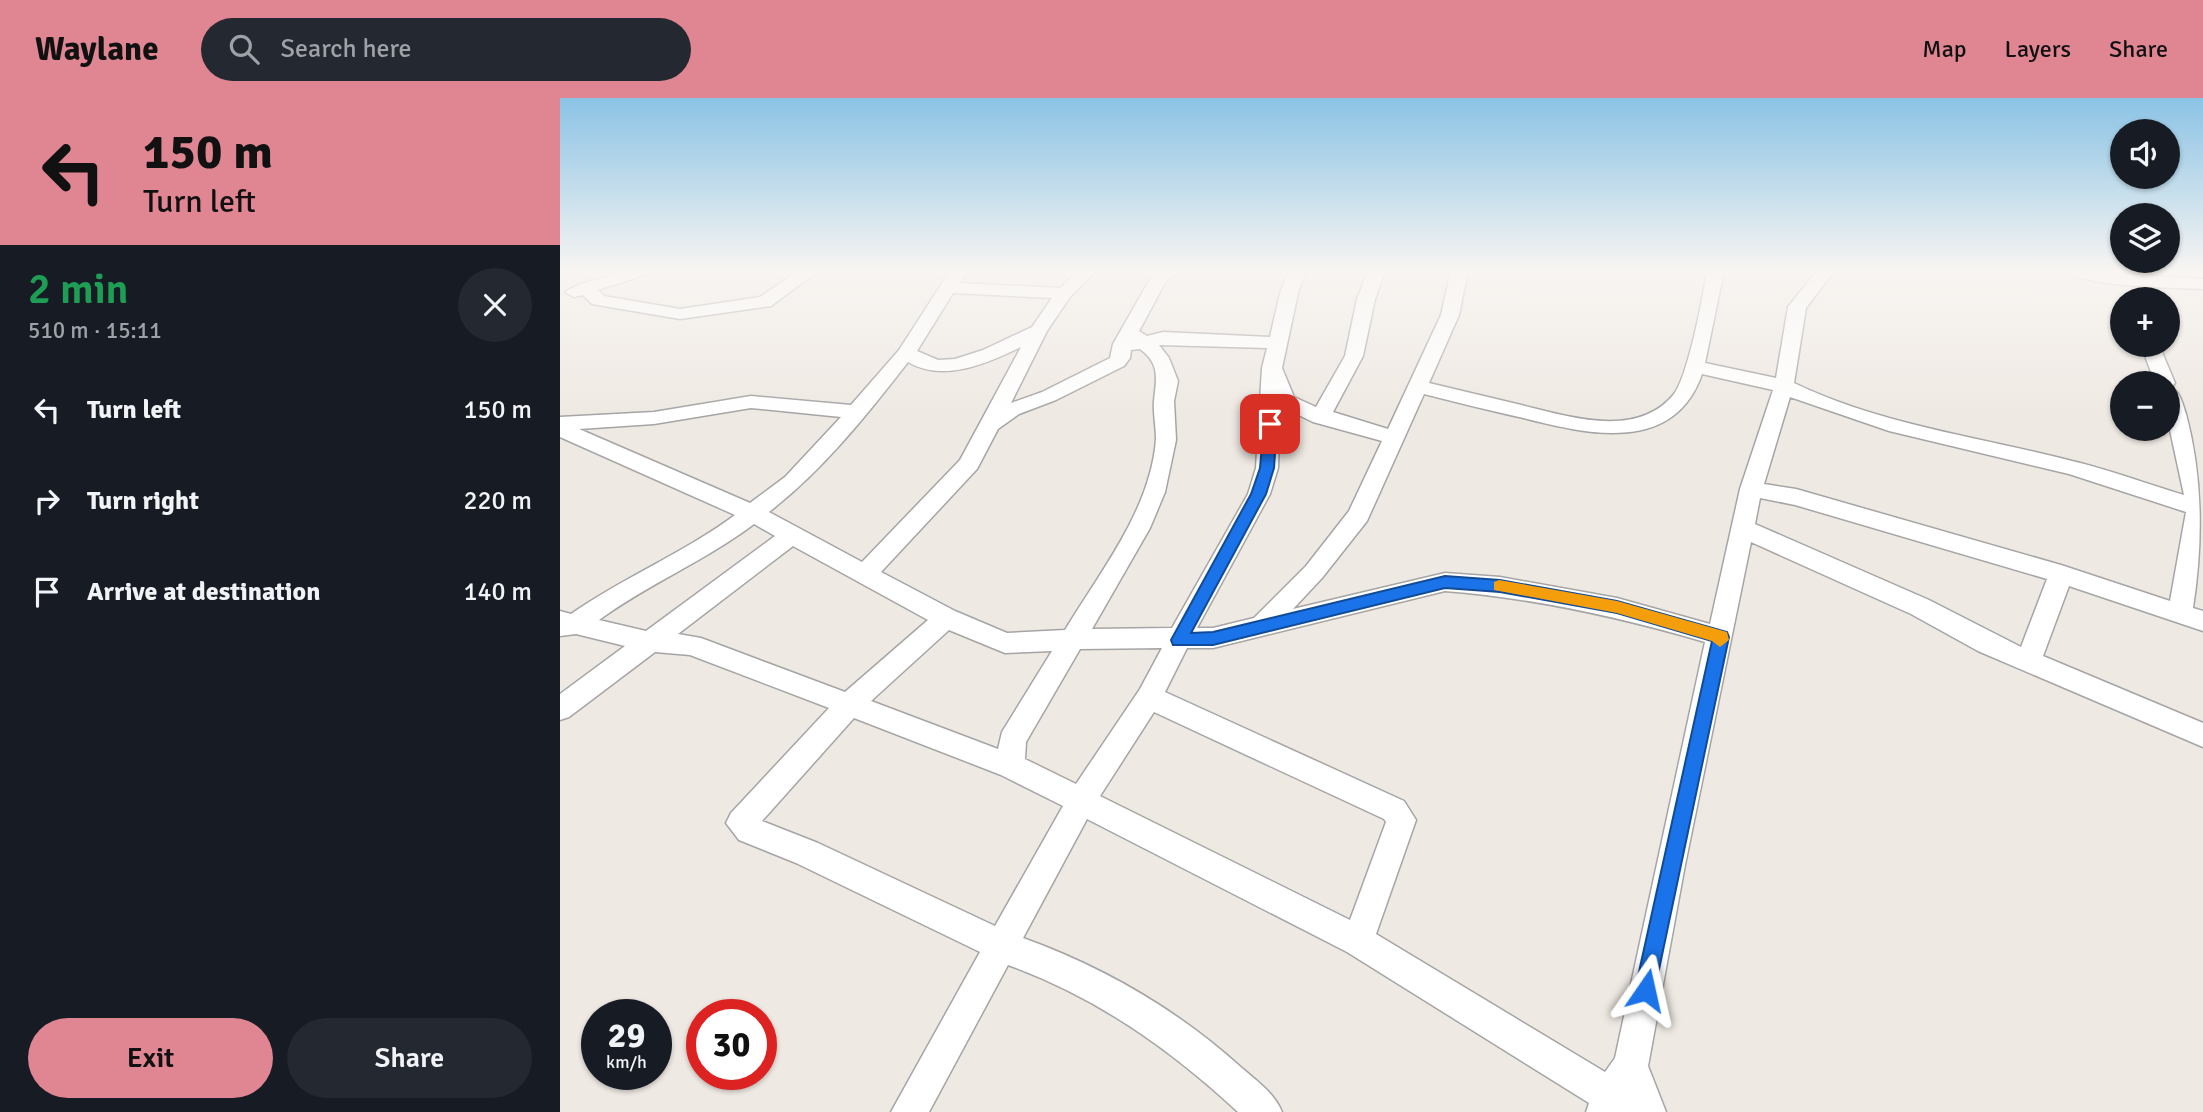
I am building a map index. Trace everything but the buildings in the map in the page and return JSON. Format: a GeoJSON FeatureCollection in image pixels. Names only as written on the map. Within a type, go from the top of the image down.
{"type":"FeatureCollection","features":[{"type":"Feature","properties":{"kind":"street"},"geometry":{"type":"LineString","coordinates":[[565,625],[716,541],[793,482],[858,412],[906,353],[928,318]]}},
{"type":"Feature","properties":{"kind":"street"},"geometry":{"type":"LineString","coordinates":[[866,573],[958,478],[1047,318]]}},
{"type":"Feature","properties":{"kind":"street"},"geometry":{"type":"LineString","coordinates":[[988,427],[1008,410],[1050,396],[1083,374],[1117,362],[1141,318]]}},
{"type":"Feature","properties":{"kind":"street"},"geometry":{"type":"LineString","coordinates":[[909,1112],[1082,801],[1149,697],[1259,494],[1267,468],[1272,368],[1282,318]]}},
{"type":"Feature","properties":{"kind":"street"},"geometry":{"type":"LineString","coordinates":[[1320,416],[1350,368],[1362,318]]}},
{"type":"Feature","properties":{"kind":"street"},"geometry":{"type":"LineString","coordinates":[[1262,627],[1314,572],[1359,515],[1449,318]]}},
{"type":"Feature","properties":{"kind":"street"},"geometry":{"type":"LineString","coordinates":[[1419,387],[1609,430],[1632,426],[1660,414],[1684,396],[1707,318]]}},
{"type":"Feature","properties":{"kind":"street"},"geometry":{"type":"LineString","coordinates":[[565,625],[648,641],[692,645],[1011,766],[1359,941],[1617,1106],[1631,1066],[1670,865],[1751,489],[1784,386],[1795,318]]}},
{"type":"Feature","properties":{"kind":"street"},"geometry":{"type":"LineString","coordinates":[[906,353],[925,363],[973,361],[1038,331]]}},
{"type":"Feature","properties":{"kind":"street"},"geometry":{"type":"LineString","coordinates":[[1130,341],[1163,338],[1276,343]]}},
{"type":"Feature","properties":{"kind":"street"},"geometry":{"type":"LineString","coordinates":[[1011,766],[1012,740],[1148,511],[1166,440],[1164,401],[1168,381],[1160,358],[1130,341]]}},
{"type":"Feature","properties":{"kind":"street"},"geometry":{"type":"LineString","coordinates":[[1693,366],[1784,386],[1813,400],[1896,426],[2073,468],[2200,508]]}},
{"type":"Feature","properties":{"kind":"street"},"geometry":{"type":"LineString","coordinates":[[1272,368],[1285,400],[1320,416],[1396,438]]}},
{"type":"Feature","properties":{"kind":"street"},"geometry":{"type":"LineString","coordinates":[[560,426],[654,418],[751,402],[858,412]]}},
{"type":"Feature","properties":{"kind":"street"},"geometry":{"type":"LineString","coordinates":[[2180,425],[2200,508],[2180,614]]}},
{"type":"Feature","properties":{"kind":"street"},"geometry":{"type":"LineString","coordinates":[[560,426],[754,514],[946,618],[1005,643],[1106,638],[1213,638],[1445,582],[1500,586],[1617,607],[1721,637]]}},
{"type":"Feature","properties":{"kind":"street"},"geometry":{"type":"LineString","coordinates":[[1751,489],[1796,497],[2061,574],[2203,621]]}},
{"type":"Feature","properties":{"kind":"street"},"geometry":{"type":"LineString","coordinates":[[1745,522],[1796,497]]}},
{"type":"Feature","properties":{"kind":"street"},"geometry":{"type":"LineString","coordinates":[[1745,522],[1920,607],[1987,644],[2203,735]]}},
{"type":"Feature","properties":{"kind":"street"},"geometry":{"type":"LineString","coordinates":[[560,709],[793,534]]}},
{"type":"Feature","properties":{"kind":"street"},"geometry":{"type":"LineString","coordinates":[[2029,660],[2061,574]]}},
{"type":"Feature","properties":{"kind":"street"},"geometry":{"type":"LineString","coordinates":[[1088,614],[1106,638]]}},
{"type":"Feature","properties":{"kind":"street"},"geometry":{"type":"LineString","coordinates":[[946,618],[850,704],[740,823],[749,830],[807,853],[1002,946],[1062,968],[1140,1012],[1205,1058],[1264,1112]]}},
{"type":"Feature","properties":{"kind":"street"},"geometry":{"type":"LineString","coordinates":[[560,691],[656,651],[692,645]]}},
{"type":"Feature","properties":{"kind":"street"},"geometry":{"type":"LineString","coordinates":[[1149,697],[1394,810],[1401,820],[1359,941]]}},
{"type":"Feature","properties":{"kind":"street"},"geometry":{"type":"LineString","coordinates":[[1631,1066],[1648,1112]]}},
{"type":"Feature","properties":{"kind":"slow traffic"},"geometry":{"type":"LineString","coordinates":[[1499,586],[1617,607],[1721,637],[1720,640]]}},
{"type":"Feature","properties":{"kind":"route"},"geometry":{"type":"LineString","coordinates":[[1270,424],[1267,468],[1259,494],[1217,566],[1179,640],[1213,638],[1445,582],[1500,586],[1617,607],[1721,637],[1670,865],[1646,990]]}}]}
